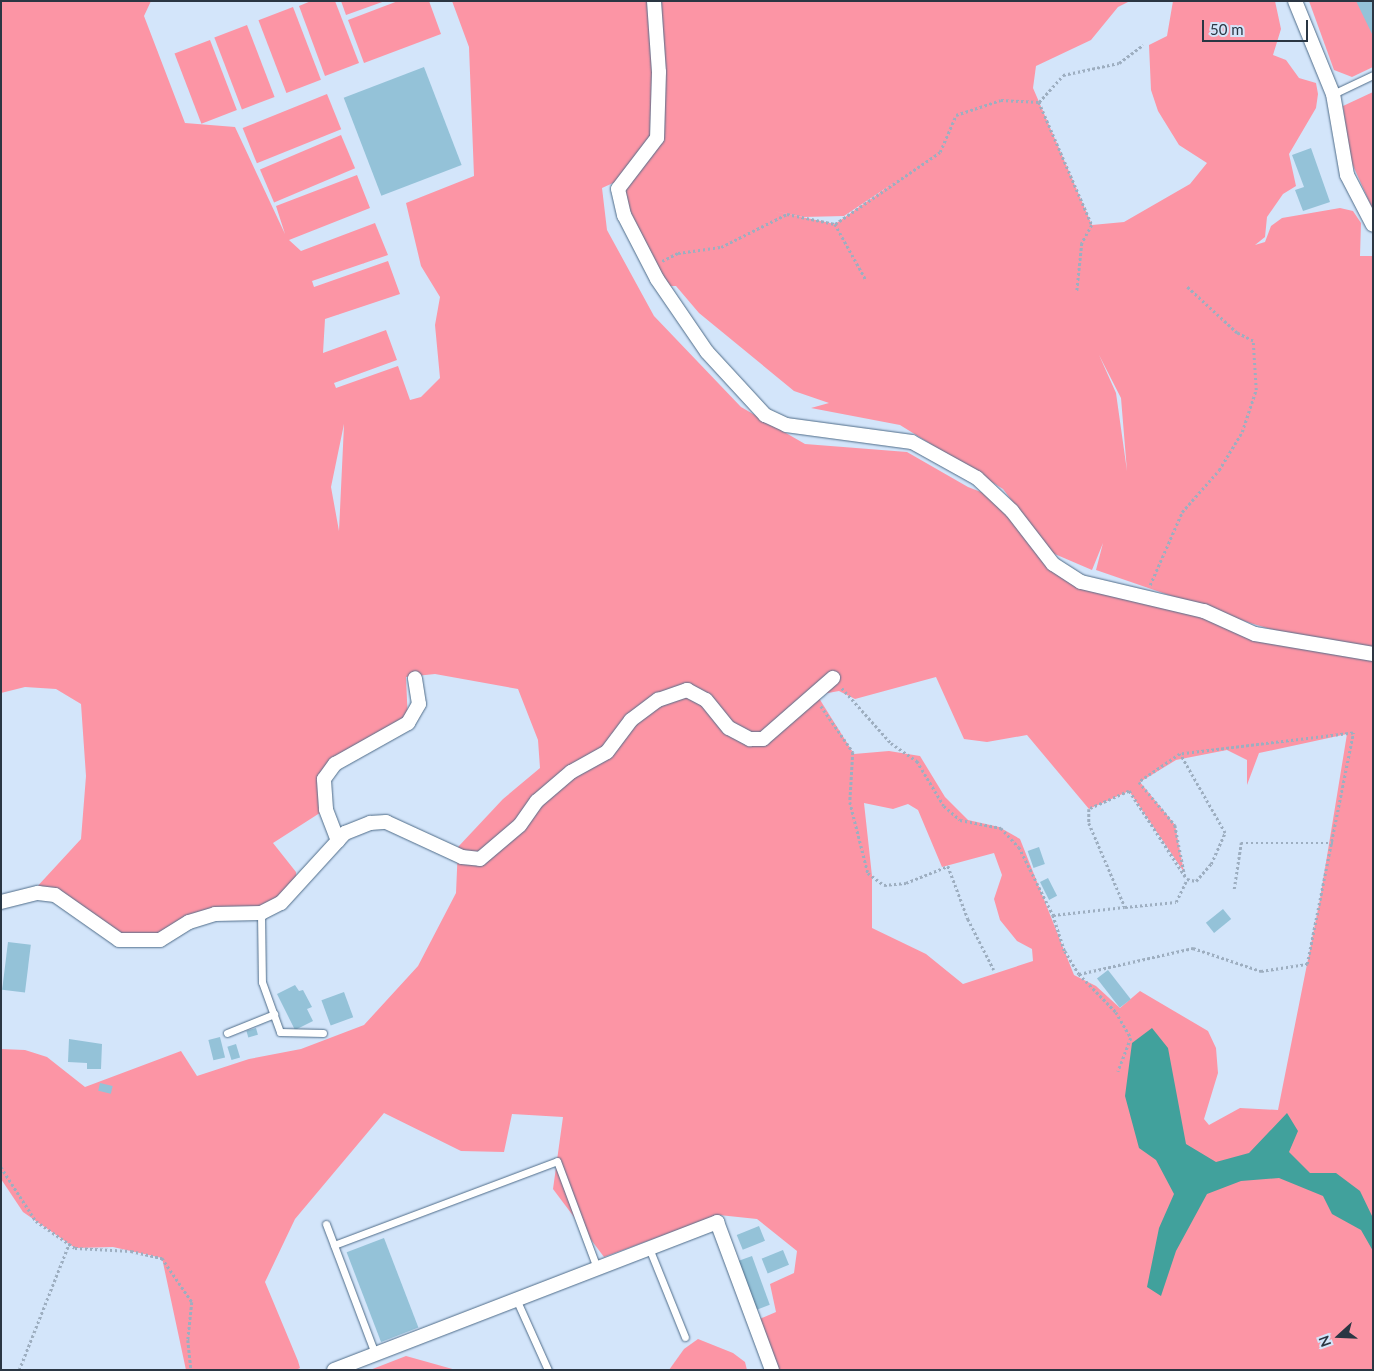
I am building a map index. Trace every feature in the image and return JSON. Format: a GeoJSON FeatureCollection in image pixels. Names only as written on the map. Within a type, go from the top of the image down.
{"type":"FeatureCollection","features":[{"type":"Feature","properties":{"kind":"street"},"geometry":{"type":"LineString","coordinates":[[654,1],[659,72],[657,138],[618,189],[632,236],[650,268],[707,352],[764,415],[786,425],[912,442],[977,478],[1012,511],[1054,564],[1093,586],[1145,595],[1204,611],[1255,634],[1373,654]]}},
{"type":"Feature","properties":{"kind":"street"},"geometry":{"type":"LineString","coordinates":[[1295,1],[1333,94],[1346,175],[1373,225]]}},
{"type":"Feature","properties":{"kind":"street"},"geometry":{"type":"LineString","coordinates":[[338,840],[326,809],[324,779],[336,764],[408,723],[418,704],[415,678]]}},
{"type":"Feature","properties":{"kind":"street"},"geometry":{"type":"LineString","coordinates":[[1,902],[38,893],[55,895],[119,940],[160,940],[189,922],[215,914],[262,913],[282,903],[345,833],[370,823],[386,822],[462,857],[480,858],[520,825],[537,800],[571,772],[607,752],[631,720],[658,700],[687,690],[706,700],[729,728],[750,739],[763,739],[832,678]]}},
{"type":"Feature","properties":{"kind":"street"},"geometry":{"type":"LineString","coordinates":[[334,1370],[518,1301],[597,1268],[717,1222],[772,1370]]}},
{"type":"Feature","properties":{"kind":"lane"},"geometry":{"type":"LineString","coordinates":[[1333,94],[1373,75]]}},
{"type":"Feature","properties":{"kind":"lane"},"geometry":{"type":"LineString","coordinates":[[262,913],[262,982],[280,1032],[323,1033]]}},
{"type":"Feature","properties":{"kind":"lane"},"geometry":{"type":"LineString","coordinates":[[227,1033],[274,1014]]}},
{"type":"Feature","properties":{"kind":"lane"},"geometry":{"type":"LineString","coordinates":[[334,1245],[557,1161],[597,1268]]}},
{"type":"Feature","properties":{"kind":"lane"},"geometry":{"type":"LineString","coordinates":[[326,1224],[375,1354]]}},
{"type":"Feature","properties":{"kind":"lane"},"geometry":{"type":"LineString","coordinates":[[649,1248],[685,1337]]}},
{"type":"Feature","properties":{"kind":"lane"},"geometry":{"type":"LineString","coordinates":[[518,1301],[548,1370]]}},
{"type":"Feature","properties":{"kind":"path"},"geometry":{"type":"LineString","coordinates":[[1039,102],[1063,75],[1119,63],[1144,45]]}},
{"type":"Feature","properties":{"kind":"path"},"geometry":{"type":"LineString","coordinates":[[650,268],[678,253],[721,247],[787,214],[835,224],[940,152],[956,115],[1001,100],[1039,102]]}},
{"type":"Feature","properties":{"kind":"path"},"geometry":{"type":"LineString","coordinates":[[1039,102],[1092,224],[1082,243],[1077,290]]}},
{"type":"Feature","properties":{"kind":"path"},"geometry":{"type":"LineString","coordinates":[[835,224],[866,280]]}},
{"type":"Feature","properties":{"kind":"path"},"geometry":{"type":"LineString","coordinates":[[1145,595],[1182,512],[1228,454],[1242,432],[1256,390],[1253,341],[1237,334],[1186,286]]}},
{"type":"Feature","properties":{"kind":"path"},"geometry":{"type":"LineString","coordinates":[[832,678],[891,743],[917,760],[944,806],[960,820],[1001,828],[1013,840],[1053,916],[1065,951],[1079,974],[1116,1012],[1131,1038],[1118,1072]]}},
{"type":"Feature","properties":{"kind":"path"},"geometry":{"type":"LineString","coordinates":[[815,693],[853,752],[850,802],[868,873],[884,885],[906,883],[948,866],[968,919],[994,970]]}},
{"type":"Feature","properties":{"kind":"path"},"geometry":{"type":"LineString","coordinates":[[1079,974],[1193,948],[1261,971],[1307,964],[1354,733],[1180,754],[1139,782],[1175,825],[1185,877],[1129,791],[1089,809],[1089,824],[1125,907]]}},
{"type":"Feature","properties":{"kind":"path"},"geometry":{"type":"LineString","coordinates":[[1053,916],[1176,902],[1187,879],[1196,881],[1211,864],[1225,833],[1180,754]]}},
{"type":"Feature","properties":{"kind":"path"},"geometry":{"type":"LineString","coordinates":[[1234,889],[1240,843],[1333,843]]}},
{"type":"Feature","properties":{"kind":"path"},"geometry":{"type":"LineString","coordinates":[[1,1167],[36,1220],[75,1248],[130,1251],[162,1258],[192,1302],[188,1340],[191,1370]]}},
{"type":"Feature","properties":{"kind":"path"},"geometry":{"type":"LineString","coordinates":[[19,1370],[69,1244]]}},
{"type":"Feature","properties":{"kind":"shaded area"},"geometry":{"type":"Polygon","coordinates":[[[1,1],[151,1],[144,16],[185,123],[235,127],[285,234],[276,206],[357,175],[370,208],[289,240],[301,251],[375,223],[388,255],[312,281],[314,287],[388,261],[400,294],[325,319],[323,353],[386,330],[397,360],[334,383],[336,388],[398,366],[410,400],[421,397],[440,378],[435,325],[440,297],[421,266],[406,203],[474,176],[469,47],[452,1],[1130,1],[1118,7],[1091,40],[1036,66],[1033,88],[1092,225],[1124,222],[1190,184],[1207,163],[1179,145],[1158,111],[1151,90],[1149,45],[1167,36],[1173,1],[1275,1],[1281,29],[1273,55],[1286,60],[1299,78],[1316,83],[1318,94],[1316,108],[1289,154],[1296,186],[1283,194],[1267,217],[1265,237],[1255,245],[1265,242],[1271,226],[1282,218],[1340,208],[1353,211],[1361,223],[1360,256],[1373,256],[1373,659],[1250,623],[1096,570],[1103,543],[1092,570],[1050,552],[1003,489],[900,425],[811,408],[829,403],[794,391],[699,313],[676,286],[670,286],[645,248],[625,205],[624,178],[602,188],[607,230],[654,316],[741,407],[805,444],[907,452],[968,487],[999,499],[1041,551],[1076,577],[1139,601],[1373,661],[1373,1370],[776,1370],[757,1320],[776,1312],[770,1284],[794,1273],[797,1251],[757,1219],[719,1215],[604,1257],[553,1189],[563,1117],[512,1114],[504,1152],[461,1151],[384,1113],[295,1219],[265,1282],[300,1368],[296,1370],[186,1370],[162,1258],[113,1247],[75,1248],[23,1212],[1,1179],[1,1049],[25,1050],[47,1057],[85,1087],[181,1051],[197,1076],[249,1059],[301,1049],[364,1025],[418,966],[456,893],[458,847],[503,799],[540,768],[538,740],[518,689],[435,674],[406,677],[408,723],[354,754],[324,779],[326,809],[273,843],[296,872],[297,886],[281,903],[261,913],[215,914],[189,922],[160,940],[119,940],[55,895],[34,890],[81,839],[86,776],[81,704],[56,689],[25,687],[1,693],[1,1]],[[898,180],[844,216],[803,217],[773,211],[835,224],[898,180]],[[1099,355],[1116,393],[1127,471],[1121,398],[1099,355]],[[344,424],[331,487],[339,531],[344,424]],[[936,677],[855,699],[839,691],[817,695],[854,754],[889,751],[920,756],[945,797],[968,820],[999,827],[1020,839],[1074,975],[1096,986],[1120,1008],[1140,991],[1208,1031],[1216,1048],[1218,1073],[1204,1119],[1209,1125],[1240,1108],[1278,1110],[1320,899],[1347,734],[1259,753],[1247,785],[1247,760],[1227,750],[1176,760],[1140,782],[1175,825],[1184,872],[1129,791],[1089,809],[1027,735],[987,742],[964,739],[936,677]],[[864,803],[872,876],[872,928],[926,954],[963,984],[1033,961],[1032,949],[1017,941],[1000,920],[994,899],[1002,875],[994,853],[942,867],[918,810],[908,804],[893,809],[864,803]]]}},
{"type":"Feature","properties":{"kind":"shaded area"},"geometry":{"type":"Polygon","coordinates":[[[311,1],[335,1],[359,63],[325,76],[299,6],[311,1]]]}},
{"type":"Feature","properties":{"kind":"shaded area"},"geometry":{"type":"Polygon","coordinates":[[[341,1],[385,1],[346,15],[341,1]]]}},
{"type":"Feature","properties":{"kind":"shaded area"},"geometry":{"type":"Polygon","coordinates":[[[398,1],[429,1],[441,34],[364,63],[348,20],[398,1]]]}},
{"type":"Feature","properties":{"kind":"shaded area"},"geometry":{"type":"Polygon","coordinates":[[[1309,1],[1373,1],[1373,67],[1352,77],[1334,70],[1309,1]]]}},
{"type":"Feature","properties":{"kind":"shaded area"},"geometry":{"type":"Polygon","coordinates":[[[293,7],[321,80],[286,93],[258,20],[293,7]]]}},
{"type":"Feature","properties":{"kind":"shaded area"},"geometry":{"type":"Polygon","coordinates":[[[247,25],[275,97],[242,109],[214,38],[247,25]]]}},
{"type":"Feature","properties":{"kind":"shaded area"},"geometry":{"type":"Polygon","coordinates":[[[210,40],[237,110],[201,124],[175,54],[210,40]]]}},
{"type":"Feature","properties":{"kind":"shaded area"},"geometry":{"type":"Polygon","coordinates":[[[1373,92],[1373,210],[1350,159],[1343,106],[1373,92]]]}},
{"type":"Feature","properties":{"kind":"shaded area"},"geometry":{"type":"Polygon","coordinates":[[[327,94],[341,129],[257,163],[243,128],[327,94]]]}},
{"type":"Feature","properties":{"kind":"shaded area"},"geometry":{"type":"Polygon","coordinates":[[[341,135],[355,168],[274,203],[260,169],[341,135]]]}},
{"type":"Feature","properties":{"kind":"shaded area"},"geometry":{"type":"Polygon","coordinates":[[[1152,1028],[1168,1048],[1186,1144],[1216,1162],[1249,1153],[1287,1113],[1298,1131],[1289,1152],[1310,1173],[1336,1173],[1360,1191],[1373,1218],[1373,1251],[1361,1230],[1332,1214],[1323,1196],[1279,1178],[1241,1181],[1207,1194],[1176,1251],[1161,1296],[1147,1287],[1159,1228],[1174,1194],[1156,1160],[1139,1148],[1125,1096],[1132,1043],[1152,1028]]]}},
{"type":"Feature","properties":{"kind":"shaded area"},"geometry":{"type":"Polygon","coordinates":[[[698,1339],[733,1353],[745,1362],[747,1370],[669,1370],[684,1349],[698,1339]]]}},
{"type":"Feature","properties":{"kind":"shaded area"},"geometry":{"type":"Polygon","coordinates":[[[406,1356],[456,1370],[370,1370],[406,1356]]]}},
{"type":"Feature","properties":{"kind":"building"},"geometry":{"type":"Polygon","coordinates":[[[1356,1],[1373,1],[1373,36],[1356,1]]]}},
{"type":"Feature","properties":{"kind":"building"},"geometry":{"type":"Polygon","coordinates":[[[424,67],[462,165],[381,196],[344,98],[424,67]]]}},
{"type":"Feature","properties":{"kind":"building"},"geometry":{"type":"Polygon","coordinates":[[[1311,148],[1330,202],[1303,211],[1295,190],[1304,187],[1292,155],[1311,148]]]}},
{"type":"Feature","properties":{"kind":"building"},"geometry":{"type":"Polygon","coordinates":[[[1039,847],[1045,864],[1034,868],[1028,851],[1039,847]]]}},
{"type":"Feature","properties":{"kind":"building"},"geometry":{"type":"Polygon","coordinates":[[[1048,878],[1057,896],[1049,900],[1040,882],[1048,878]]]}},
{"type":"Feature","properties":{"kind":"building"},"geometry":{"type":"Polygon","coordinates":[[[1223,909],[1231,919],[1214,933],[1206,923],[1223,909]]]}},
{"type":"Feature","properties":{"kind":"building"},"geometry":{"type":"Polygon","coordinates":[[[8,942],[31,945],[25,992],[2,990],[8,942]]]}},
{"type":"Feature","properties":{"kind":"building"},"geometry":{"type":"Polygon","coordinates":[[[1108,970],[1131,999],[1120,1008],[1097,979],[1108,970]]]}},
{"type":"Feature","properties":{"kind":"building"},"geometry":{"type":"Polygon","coordinates":[[[295,985],[299,991],[303,990],[312,1007],[307,1009],[313,1021],[295,1030],[277,994],[295,985]]]}},
{"type":"Feature","properties":{"kind":"building"},"geometry":{"type":"Polygon","coordinates":[[[344,992],[353,1017],[331,1026],[321,1000],[344,992]]]}},
{"type":"Feature","properties":{"kind":"building"},"geometry":{"type":"Polygon","coordinates":[[[256,1028],[258,1035],[248,1037],[246,1031],[256,1028]]]}},
{"type":"Feature","properties":{"kind":"building"},"geometry":{"type":"Polygon","coordinates":[[[220,1037],[225,1057],[213,1060],[208,1040],[220,1037]]]}},
{"type":"Feature","properties":{"kind":"building"},"geometry":{"type":"Polygon","coordinates":[[[69,1039],[102,1044],[101,1069],[87,1069],[87,1063],[68,1062],[69,1039]]]}},
{"type":"Feature","properties":{"kind":"building"},"geometry":{"type":"Polygon","coordinates":[[[236,1044],[240,1057],[231,1060],[227,1047],[236,1044]]]}},
{"type":"Feature","properties":{"kind":"building"},"geometry":{"type":"Polygon","coordinates":[[[100,1083],[113,1086],[111,1094],[98,1091],[100,1083]]]}},
{"type":"Feature","properties":{"kind":"building"},"geometry":{"type":"Polygon","coordinates":[[[759,1226],[765,1241],[743,1250],[737,1235],[759,1226]]]}},
{"type":"Feature","properties":{"kind":"building"},"geometry":{"type":"Polygon","coordinates":[[[384,1238],[418,1328],[381,1342],[347,1252],[384,1238]]]}},
{"type":"Feature","properties":{"kind":"building"},"geometry":{"type":"Polygon","coordinates":[[[783,1250],[789,1265],[768,1273],[762,1259],[783,1250]]]}},
{"type":"Feature","properties":{"kind":"building"},"geometry":{"type":"Polygon","coordinates":[[[752,1256],[770,1305],[757,1310],[739,1261],[752,1256]]]}}]}
